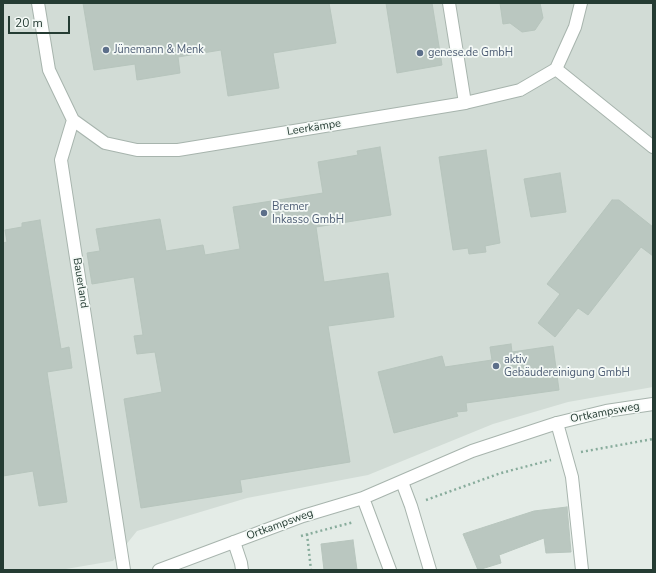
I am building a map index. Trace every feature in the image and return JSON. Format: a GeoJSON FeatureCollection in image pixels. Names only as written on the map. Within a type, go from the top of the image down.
{"type":"FeatureCollection","features":[{"type":"Feature","properties":{"kind":"street"},"geometry":{"type":"LineString","coordinates":[[38,3],[49,70],[73,120]]}},
{"type":"Feature","properties":{"kind":"street"},"geometry":{"type":"LineString","coordinates":[[449,3],[465,103]]}},
{"type":"Feature","properties":{"kind":"street"},"geometry":{"type":"LineString","coordinates":[[581,3],[575,26],[556,69],[653,147]]}},
{"type":"Feature","properties":{"kind":"street","name":"Leerkämpe"},"geometry":{"type":"LineString","coordinates":[[73,120],[105,143],[137,150],[178,150],[465,103],[520,90],[556,69]]}},
{"type":"Feature","properties":{"kind":"street","name":"Bauerland"},"geometry":{"type":"LineString","coordinates":[[73,120],[62,160],[124,570]]}},
{"type":"Feature","properties":{"kind":"street","name":"Ortkampsweg"},"geometry":{"type":"LineString","coordinates":[[159,570],[303,516],[363,498],[472,451],[557,423],[606,410],[653,404]]}},
{"type":"Feature","properties":{"kind":"street","name":"Ortkampsweg"},"geometry":{"type":"LineString","coordinates":[[557,423],[572,477],[582,570]]}},
{"type":"Feature","properties":{"kind":"street"},"geometry":{"type":"LineString","coordinates":[[402,482],[411,506],[430,570]]}},
{"type":"Feature","properties":{"kind":"street"},"geometry":{"type":"LineString","coordinates":[[363,498],[390,570]]}},
{"type":"Feature","properties":{"kind":"street"},"geometry":{"type":"LineString","coordinates":[[234,542],[242,570]]}},
{"type":"Feature","properties":{"kind":"path"},"geometry":{"type":"LineString","coordinates":[[411,506],[501,473],[584,451],[653,440]]}},
{"type":"Feature","properties":{"kind":"path"},"geometry":{"type":"LineString","coordinates":[[303,516],[307,534],[311,570]]}},
{"type":"Feature","properties":{"kind":"path"},"geometry":{"type":"LineString","coordinates":[[300,537],[370,518]]}},
{"type":"Feature","properties":{"kind":"shaded area"},"geometry":{"type":"Polygon","coordinates":[[[3,3],[653,3],[653,387],[568,402],[493,424],[368,475],[247,498],[137,531],[113,561],[60,570],[3,570],[3,3]]]}},
{"type":"Feature","properties":{"kind":"building"},"geometry":{"type":"Polygon","coordinates":[[[83,3],[329,3],[336,43],[273,53],[279,88],[228,96],[221,50],[178,57],[180,73],[137,80],[135,64],[94,70],[83,3]]]}},
{"type":"Feature","properties":{"kind":"building"},"geometry":{"type":"Polygon","coordinates":[[[386,3],[432,3],[442,65],[397,73],[386,3]]]}},
{"type":"Feature","properties":{"kind":"building"},"geometry":{"type":"Polygon","coordinates":[[[500,3],[540,3],[543,18],[535,30],[522,32],[510,23],[503,24],[500,3]]]}},
{"type":"Feature","properties":{"kind":"building"},"geometry":{"type":"Polygon","coordinates":[[[380,147],[391,215],[316,227],[324,282],[388,273],[394,317],[328,326],[350,462],[240,480],[242,492],[141,508],[124,399],[162,392],[155,352],[137,354],[134,336],[143,335],[134,277],[92,284],[87,253],[100,251],[96,229],[160,219],[166,251],[203,245],[205,255],[240,249],[233,207],[323,193],[318,162],[358,155],[357,151],[380,147]]]}},
{"type":"Feature","properties":{"kind":"building"},"geometry":{"type":"Polygon","coordinates":[[[486,150],[500,243],[485,246],[486,252],[469,254],[468,248],[453,250],[439,157],[486,150]]]}},
{"type":"Feature","properties":{"kind":"building"},"geometry":{"type":"Polygon","coordinates":[[[560,173],[566,212],[531,217],[524,179],[560,173]]]}},
{"type":"Feature","properties":{"kind":"building"},"geometry":{"type":"Polygon","coordinates":[[[612,200],[619,200],[653,227],[653,256],[641,247],[588,315],[578,308],[555,337],[538,323],[560,294],[547,284],[612,200]]]}},
{"type":"Feature","properties":{"kind":"building"},"geometry":{"type":"Polygon","coordinates":[[[40,220],[61,349],[69,347],[72,368],[47,372],[67,502],[39,506],[33,471],[3,476],[3,243],[7,242],[5,230],[22,227],[22,223],[40,220]]]}},
{"type":"Feature","properties":{"kind":"building"},"geometry":{"type":"Polygon","coordinates":[[[511,344],[512,352],[553,346],[559,390],[466,403],[467,411],[456,412],[458,416],[394,433],[378,372],[442,356],[445,367],[492,360],[490,347],[511,344]]]}},
{"type":"Feature","properties":{"kind":"building"},"geometry":{"type":"Polygon","coordinates":[[[567,507],[571,552],[546,553],[544,538],[499,555],[501,563],[478,570],[463,534],[534,511],[567,507]]]}},
{"type":"Feature","properties":{"kind":"building"},"geometry":{"type":"Polygon","coordinates":[[[353,540],[357,570],[324,570],[321,544],[353,540]]]}},
{"type":"Feature","properties":{"kind":"place","name":"Jünemann & Menk"},"geometry":{"type":"Point","coordinates":[106,50]}},
{"type":"Feature","properties":{"kind":"place","name":"genese.de GmbH"},"geometry":{"type":"Point","coordinates":[420,53]}},
{"type":"Feature","properties":{"kind":"place","name":"Bremer Inkasso GmbH"},"geometry":{"type":"Point","coordinates":[264,213]}},
{"type":"Feature","properties":{"kind":"place","name":"aktiv Gebäudereinigung GmbH"},"geometry":{"type":"Point","coordinates":[496,366]}}]}
